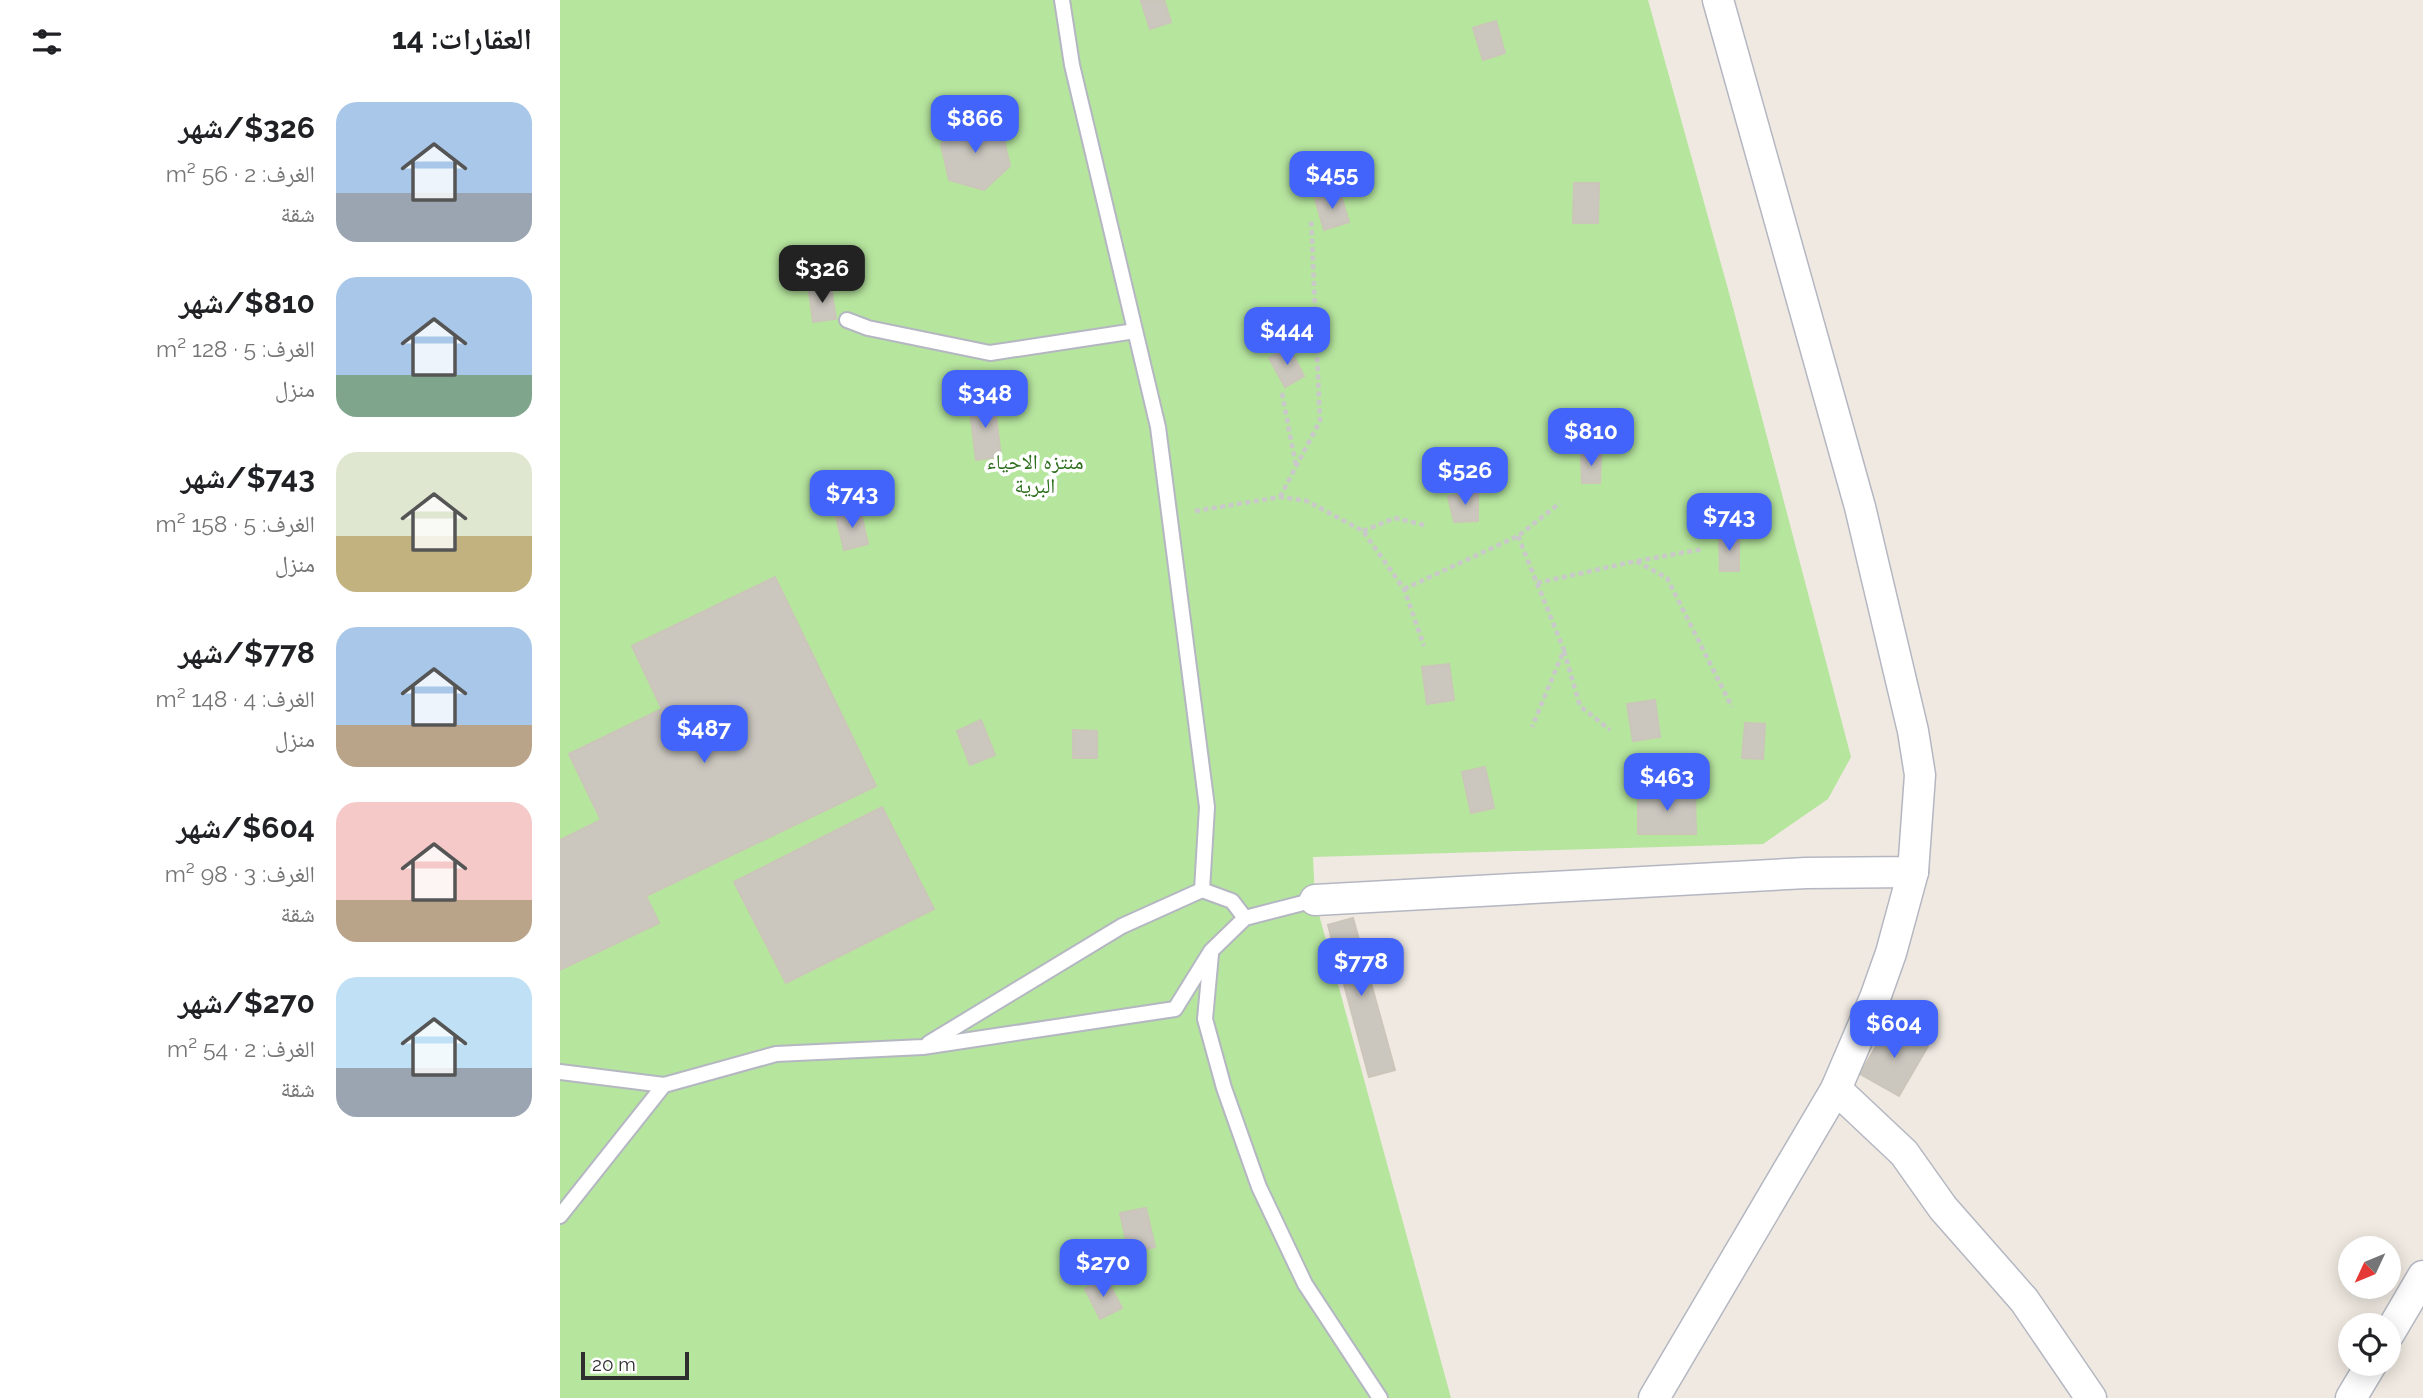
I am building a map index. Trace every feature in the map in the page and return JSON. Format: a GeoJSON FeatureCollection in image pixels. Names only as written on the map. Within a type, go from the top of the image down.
{"type":"FeatureCollection","features":[{"type":"Feature","properties":{"kind":"street"},"geometry":{"type":"LineString","coordinates":[[1654,1398],[1836,1089],[1875,998],[1891,953],[1913,872],[1920,775],[1913,731],[1860,508],[1718,0]]}},
{"type":"Feature","properties":{"kind":"street"},"geometry":{"type":"LineString","coordinates":[[1315,900],[1806,873],[1913,872]]}},
{"type":"Feature","properties":{"kind":"street"},"geometry":{"type":"LineString","coordinates":[[1836,1089],[1904,1153],[1943,1208],[2024,1300],[2091,1398]]}},
{"type":"Feature","properties":{"kind":"street"},"geometry":{"type":"LineString","coordinates":[[2401,1314],[2423,1276]]}},
{"type":"Feature","properties":{"kind":"street"},"geometry":{"type":"LineString","coordinates":[[2351,1398],[2364,1376]]}},
{"type":"Feature","properties":{"kind":"lane"},"geometry":{"type":"LineString","coordinates":[[1062,0],[1072,65],[1158,427],[1207,807],[1202,890]]}},
{"type":"Feature","properties":{"kind":"lane"},"geometry":{"type":"LineString","coordinates":[[848,320],[868,328],[990,352],[1135,331]]}},
{"type":"Feature","properties":{"kind":"lane"},"geometry":{"type":"LineString","coordinates":[[923,1047],[1122,926],[1202,890],[1232,901],[1245,918]]}},
{"type":"Feature","properties":{"kind":"lane"},"geometry":{"type":"LineString","coordinates":[[560,1072],[664,1085],[776,1054],[923,1047],[1175,1009],[1211,951],[1245,918],[1315,900]]}},
{"type":"Feature","properties":{"kind":"lane"},"geometry":{"type":"LineString","coordinates":[[1211,951],[1205,1019],[1224,1088],[1259,1187],[1305,1284],[1380,1398]]}},
{"type":"Feature","properties":{"kind":"lane"},"geometry":{"type":"LineString","coordinates":[[560,1216],[664,1085]]}},
{"type":"Feature","properties":{"kind":"path"},"geometry":{"type":"LineString","coordinates":[[1280,497],[1320,421],[1311,218]]}},
{"type":"Feature","properties":{"kind":"path"},"geometry":{"type":"LineString","coordinates":[[1282,393],[1296,467]]}},
{"type":"Feature","properties":{"kind":"path"},"geometry":{"type":"LineString","coordinates":[[1170,515],[1280,497],[1307,501],[1363,531],[1404,589],[1424,646]]}},
{"type":"Feature","properties":{"kind":"path"},"geometry":{"type":"LineString","coordinates":[[1404,589],[1518,536],[1560,503]]}},
{"type":"Feature","properties":{"kind":"path"},"geometry":{"type":"LineString","coordinates":[[1363,531],[1395,518],[1424,525]]}},
{"type":"Feature","properties":{"kind":"path"},"geometry":{"type":"LineString","coordinates":[[1518,536],[1564,650],[1580,706],[1611,730]]}},
{"type":"Feature","properties":{"kind":"path"},"geometry":{"type":"LineString","coordinates":[[1537,583],[1703,549]]}},
{"type":"Feature","properties":{"kind":"path"},"geometry":{"type":"LineString","coordinates":[[1636,561],[1667,578],[1732,707]]}},
{"type":"Feature","properties":{"kind":"path"},"geometry":{"type":"LineString","coordinates":[[1532,727],[1564,650]]}},
{"type":"Feature","properties":{"kind":"green space","name":"منتزه الاحياء البرية"},"geometry":{"type":"Polygon","coordinates":[[[560,0],[1648,0],[1731,300],[1851,757],[1828,799],[1763,844],[1313,857],[1315,900],[1451,1398],[560,1398],[560,0]]]}},
{"type":"Feature","properties":{"kind":"building"},"geometry":{"type":"Polygon","coordinates":[[[1164,0],[1171,22],[1150,29],[1141,1],[1164,0]]]}},
{"type":"Feature","properties":{"kind":"building"},"geometry":{"type":"Polygon","coordinates":[[[1496,21],[1505,53],[1483,60],[1473,28],[1496,21]]]}},
{"type":"Feature","properties":{"kind":"building"},"geometry":{"type":"Polygon","coordinates":[[[967,120],[1002,131],[1010,166],[984,190],[949,180],[941,144],[967,120]]]}},
{"type":"Feature","properties":{"kind":"building"},"geometry":{"type":"Polygon","coordinates":[[[1574,183],[1599,183],[1598,223],[1573,223],[1574,183]]]}},
{"type":"Feature","properties":{"kind":"building"},"geometry":{"type":"Polygon","coordinates":[[[1340,192],[1349,222],[1324,230],[1315,199],[1340,192]]]}},
{"type":"Feature","properties":{"kind":"building"},"geometry":{"type":"Polygon","coordinates":[[[831,287],[836,319],[813,322],[809,291],[831,287]]]}},
{"type":"Feature","properties":{"kind":"building"},"geometry":{"type":"Polygon","coordinates":[[[1289,347],[1304,376],[1285,387],[1269,358],[1289,347]]]}},
{"type":"Feature","properties":{"kind":"building"},"geometry":{"type":"Polygon","coordinates":[[[994,399],[1001,457],[976,460],[969,402],[994,399]]]}},
{"type":"Feature","properties":{"kind":"building"},"geometry":{"type":"Polygon","coordinates":[[[1581,454],[1601,455],[1600,483],[1582,483],[1581,454]]]}},
{"type":"Feature","properties":{"kind":"building"},"geometry":{"type":"Polygon","coordinates":[[[1478,492],[1478,521],[1454,522],[1448,496],[1478,492]]]}},
{"type":"Feature","properties":{"kind":"building"},"geometry":{"type":"Polygon","coordinates":[[[860,509],[868,544],[844,550],[836,516],[860,509]]]}},
{"type":"Feature","properties":{"kind":"building"},"geometry":{"type":"Polygon","coordinates":[[[1719,535],[1739,535],[1739,571],[1720,571],[1719,535]]]}},
{"type":"Feature","properties":{"kind":"building"},"geometry":{"type":"Polygon","coordinates":[[[775,577],[876,786],[646,896],[659,923],[560,970],[560,840],[601,820],[569,754],[662,709],[632,646],[775,577]]]}},
{"type":"Feature","properties":{"kind":"building"},"geometry":{"type":"Polygon","coordinates":[[[1449,664],[1454,700],[1427,704],[1422,667],[1449,664]]]}},
{"type":"Feature","properties":{"kind":"building"},"geometry":{"type":"Polygon","coordinates":[[[1655,700],[1660,737],[1633,741],[1627,704],[1655,700]]]}},
{"type":"Feature","properties":{"kind":"building"},"geometry":{"type":"Polygon","coordinates":[[[981,720],[995,755],[970,765],[957,731],[981,720]]]}},
{"type":"Feature","properties":{"kind":"building"},"geometry":{"type":"Polygon","coordinates":[[[1745,723],[1765,724],[1763,759],[1742,758],[1745,723]]]}},
{"type":"Feature","properties":{"kind":"building"},"geometry":{"type":"Polygon","coordinates":[[[1073,730],[1097,731],[1097,758],[1073,758],[1073,730]]]}},
{"type":"Feature","properties":{"kind":"building"},"geometry":{"type":"Polygon","coordinates":[[[1485,767],[1494,808],[1471,813],[1462,772],[1485,767]]]}},
{"type":"Feature","properties":{"kind":"building"},"geometry":{"type":"Polygon","coordinates":[[[1695,792],[1696,834],[1638,834],[1638,793],[1695,792]]]}},
{"type":"Feature","properties":{"kind":"building"},"geometry":{"type":"Polygon","coordinates":[[[882,807],[934,909],[786,983],[734,882],[882,807]]]}},
{"type":"Feature","properties":{"kind":"building"},"geometry":{"type":"Polygon","coordinates":[[[1353,918],[1395,1070],[1369,1077],[1328,925],[1353,918]]]}},
{"type":"Feature","properties":{"kind":"building"},"geometry":{"type":"Polygon","coordinates":[[[1890,1023],[1928,1046],[1899,1096],[1860,1074],[1890,1023]]]}},
{"type":"Feature","properties":{"kind":"building"},"geometry":{"type":"Polygon","coordinates":[[[1146,1208],[1155,1247],[1129,1253],[1120,1213],[1146,1208]]]}},
{"type":"Feature","properties":{"kind":"building"},"geometry":{"type":"Polygon","coordinates":[[[1106,1278],[1122,1308],[1100,1319],[1085,1289],[1106,1278]]]}}]}
